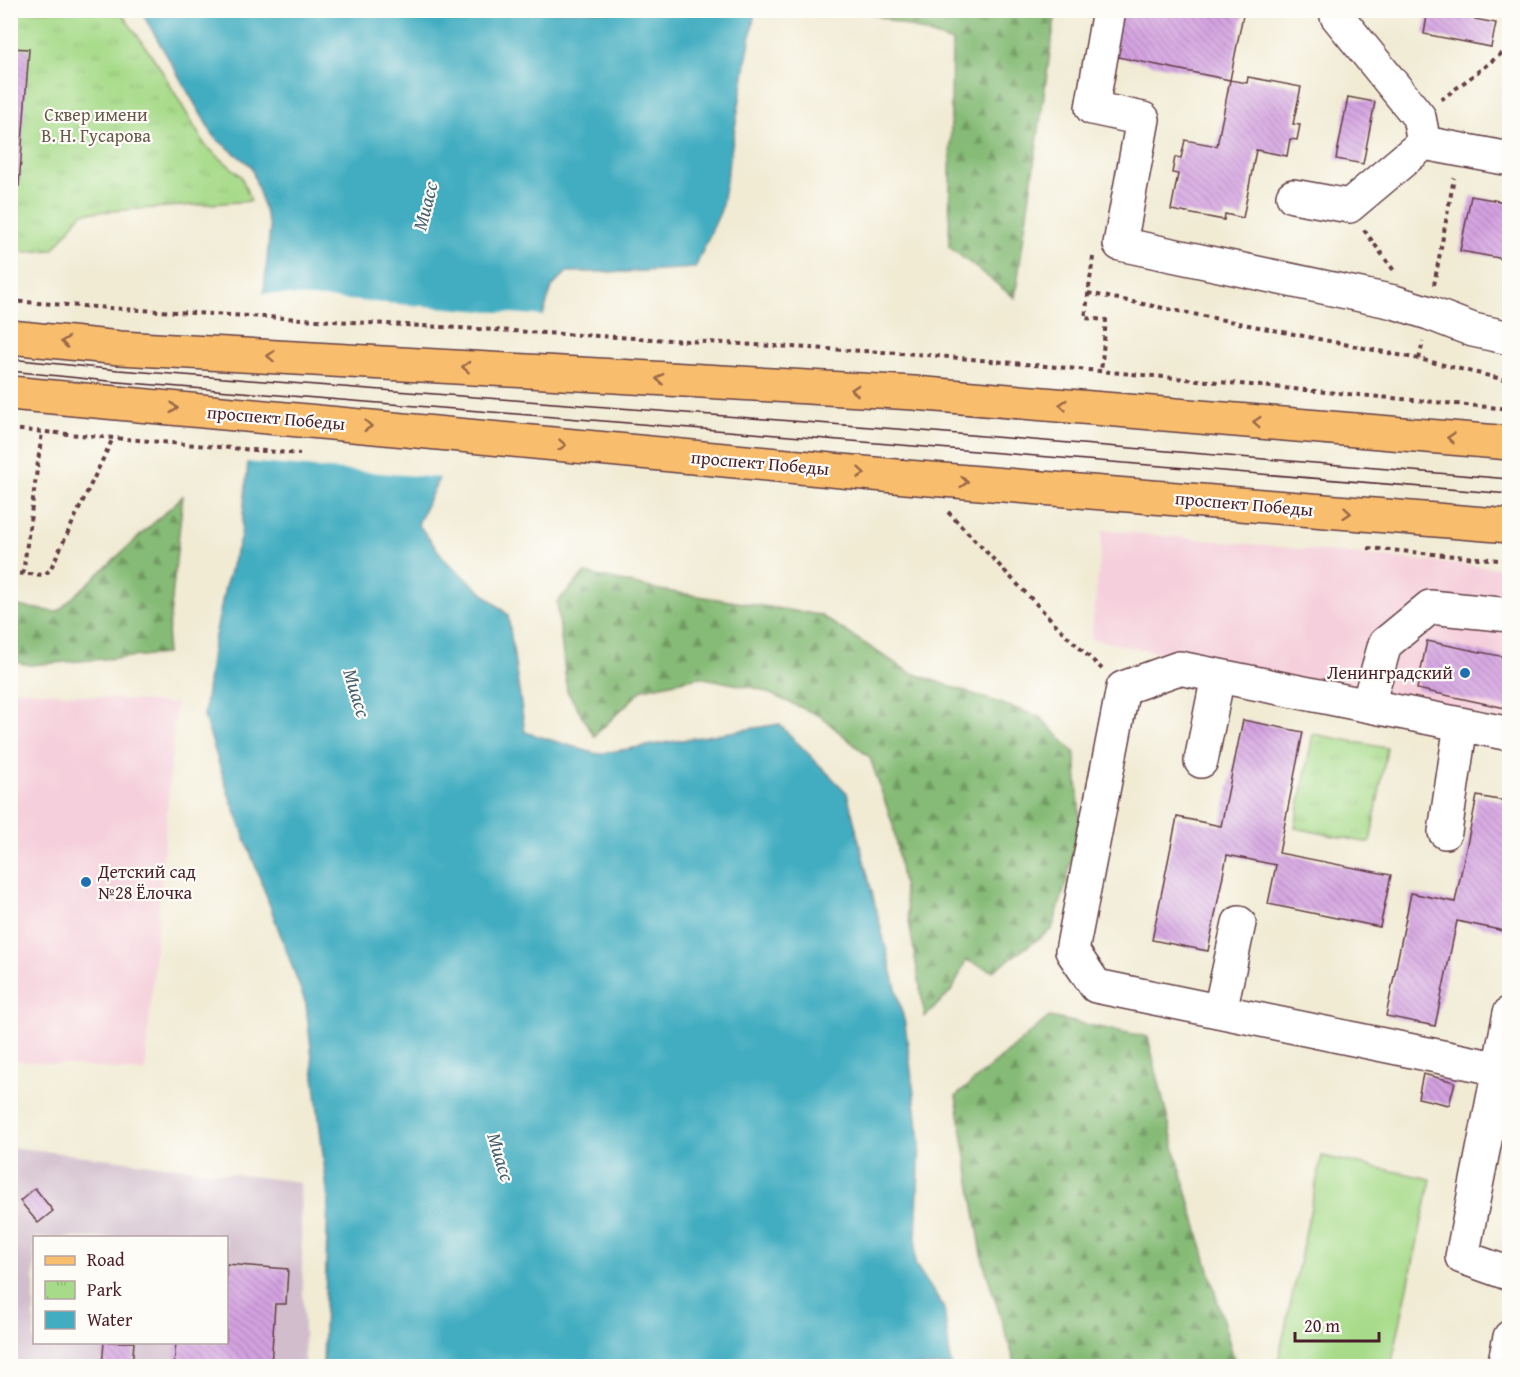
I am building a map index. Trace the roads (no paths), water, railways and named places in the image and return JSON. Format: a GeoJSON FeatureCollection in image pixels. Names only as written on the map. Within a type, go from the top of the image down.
{"type":"FeatureCollection","features":[{"type":"Feature","properties":{"kind":"main road"},"geometry":{"type":"LineString","coordinates":[[10,336],[120,348],[914,393],[1509,443]]}},
{"type":"Feature","properties":{"kind":"main road","name":"проспект Победы"},"geometry":{"type":"LineString","coordinates":[[10,393],[906,477],[1509,526]]}},
{"type":"Feature","properties":{"kind":"lane"},"geometry":{"type":"LineString","coordinates":[[1109,10],[1092,108],[1143,119],[1120,244],[1383,300],[1429,313],[1473,330],[1509,338]]}},
{"type":"Feature","properties":{"kind":"lane"},"geometry":{"type":"LineString","coordinates":[[1338,10],[1337,16],[1421,130],[1459,150],[1509,159]]}},
{"type":"Feature","properties":{"kind":"lane"},"geometry":{"type":"LineString","coordinates":[[1293,196],[1349,206],[1421,130]]}},
{"type":"Feature","properties":{"kind":"lane"},"geometry":{"type":"LineString","coordinates":[[1368,705],[1385,644],[1430,607],[1509,615]]}},
{"type":"Feature","properties":{"kind":"lane"},"geometry":{"type":"LineString","coordinates":[[1504,1070],[1096,986],[1072,951],[1123,688],[1179,668],[1509,734]]}},
{"type":"Feature","properties":{"kind":"lane"},"geometry":{"type":"LineString","coordinates":[[1201,761],[1218,676]]}},
{"type":"Feature","properties":{"kind":"lane"},"geometry":{"type":"LineString","coordinates":[[1444,832],[1461,724]]}},
{"type":"Feature","properties":{"kind":"lane"},"geometry":{"type":"LineString","coordinates":[[1220,1011],[1239,923]]}},
{"type":"Feature","properties":{"kind":"lane"},"geometry":{"type":"LineString","coordinates":[[1509,1013],[1504,1070],[1462,1257],[1509,1274]]}},
{"type":"Feature","properties":{"kind":"lane"},"geometry":{"type":"LineString","coordinates":[[1504,1366],[1509,1337]]}},
{"type":"Feature","properties":{"kind":"water","name":"Миасс"},"geometry":{"type":"Polygon","coordinates":[[[141,11],[755,11],[721,210],[695,268],[628,272],[567,272],[552,287],[537,334],[450,454],[418,524],[446,561],[508,615],[525,732],[597,754],[779,724],[847,793],[905,1024],[920,1141],[915,1264],[944,1308],[951,1366],[323,1366],[328,1200],[306,1004],[227,789],[204,716],[212,651],[225,587],[241,536],[270,228],[251,166],[214,137],[141,11]]]}},
{"type":"Feature","properties":{"kind":"tram line"},"geometry":{"type":"LineString","coordinates":[[10,359],[118,370],[910,430],[1510,479]]}},
{"type":"Feature","properties":{"kind":"tram line"},"geometry":{"type":"LineString","coordinates":[[10,371],[118,382],[1510,494]]}},
{"type":"Feature","properties":{"kind":"place","name":"Ленинградский"},"geometry":{"type":"Point","coordinates":[1465,673]}},
{"type":"Feature","properties":{"kind":"place","name":"Детский сад №28 Ёлочка"},"geometry":{"type":"Point","coordinates":[86,882]}},
{"type":"Feature","properties":{"kind":"park label","name":"Сквер имени В. Н. Гусарова"},"geometry":{"type":"Point","coordinates":[96,125]}}]}
